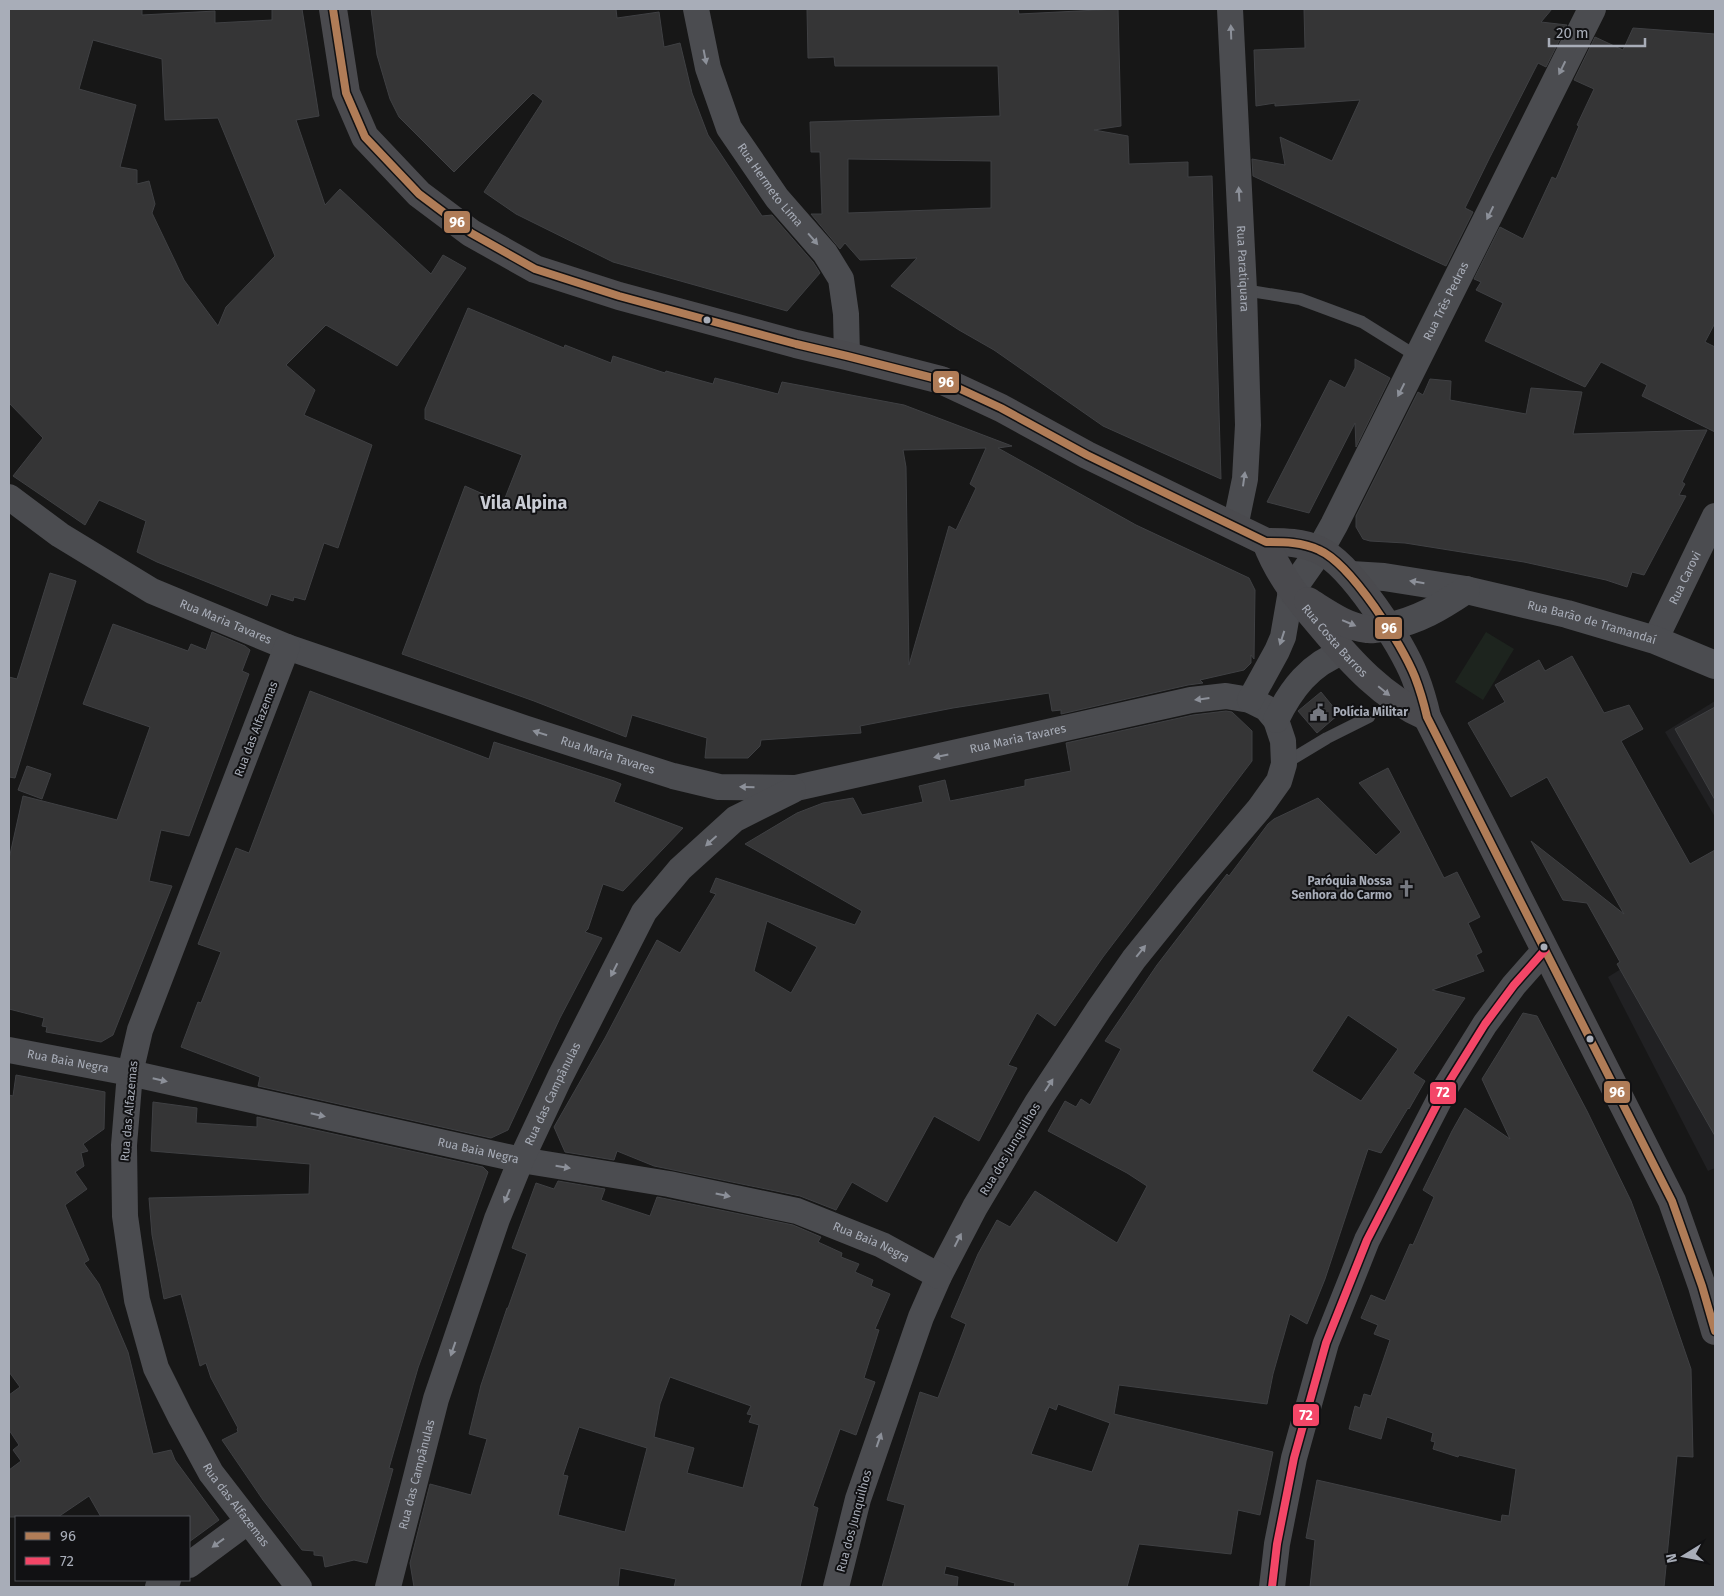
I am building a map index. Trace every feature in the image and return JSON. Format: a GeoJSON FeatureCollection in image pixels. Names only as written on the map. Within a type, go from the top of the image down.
{"type":"FeatureCollection","features":[{"type":"Feature","properties":{"kind":"main road"},"geometry":{"type":"LineString","coordinates":[[333,9],[346,93],[365,137],[419,194],[471,233],[535,268],[610,293],[796,344],[941,380],[1002,408],[1087,455],[1192,504],[1266,542],[1292,542],[1320,550],[1336,560],[1351,575],[1387,627],[1414,676],[1424,703],[1427,718],[1672,1200],[1702,1286],[1715,1331]]}},
{"type":"Feature","properties":{"kind":"main road","name":"Rua Costa Barros"},"geometry":{"type":"LineString","coordinates":[[1266,542],[1273,561],[1292,591],[1343,652],[1383,691],[1400,704],[1427,718]]}},
{"type":"Feature","properties":{"kind":"main road"},"geometry":{"type":"LineString","coordinates":[[1292,591],[1326,612],[1352,625],[1368,629],[1387,627]]}},
{"type":"Feature","properties":{"kind":"street","name":"Rua Hermeto Lima"},"geometry":{"type":"LineString","coordinates":[[696,9],[708,68],[729,128],[777,198],[825,253],[841,279],[846,314],[847,356]]}},
{"type":"Feature","properties":{"kind":"street","name":"Rua Paratiquara"},"geometry":{"type":"LineString","coordinates":[[1230,9],[1244,290],[1248,424],[1245,479],[1235,527]]}},
{"type":"Feature","properties":{"kind":"street","name":"Rua Três Pedras"},"geometry":{"type":"LineString","coordinates":[[1292,591],[1320,550],[1592,9]]}},
{"type":"Feature","properties":{"kind":"street","name":"Rua Maria Tavares"},"geometry":{"type":"LineString","coordinates":[[9,497],[60,535],[152,591],[287,647],[524,728],[673,776],[720,787],[796,788],[1191,700],[1226,696],[1250,700]]}},
{"type":"Feature","properties":{"kind":"street","name":"Rua Carovi"},"geometry":{"type":"LineString","coordinates":[[1655,640],[1715,516]]}},
{"type":"Feature","properties":{"kind":"street","name":"Rua Barão de Tramandaí"},"geometry":{"type":"LineString","coordinates":[[1351,575],[1384,577],[1466,590],[1567,614],[1655,640],[1715,665]]}},
{"type":"Feature","properties":{"kind":"street"},"geometry":{"type":"LineString","coordinates":[[1387,627],[1416,620],[1434,611],[1466,590]]}},
{"type":"Feature","properties":{"kind":"street"},"geometry":{"type":"LineString","coordinates":[[1284,764],[1283,741],[1276,720],[1266,708],[1250,700],[1283,638],[1292,591]]}},
{"type":"Feature","properties":{"kind":"street","name":"Rua das Alfazemas"},"geometry":{"type":"LineString","coordinates":[[287,647],[140,1030],[130,1073],[124,1145],[125,1216],[137,1300],[156,1368],[211,1474],[299,1587]]}},
{"type":"Feature","properties":{"kind":"street"},"geometry":{"type":"LineString","coordinates":[[1276,720],[1287,698],[1302,678],[1320,664],[1343,652]]}},
{"type":"Feature","properties":{"kind":"street","name":"Rua dos Junquilhos"},"geometry":{"type":"LineString","coordinates":[[836,1587],[858,1499],[921,1317],[979,1199],[1037,1103],[1099,1009],[1146,944],[1259,809],[1279,781],[1284,764]]}},
{"type":"Feature","properties":{"kind":"street","name":"Rua das Campânulas"},"geometry":{"type":"LineString","coordinates":[[388,1587],[436,1399],[497,1219],[521,1160],[560,1077],[644,912],[680,869],[735,819],[796,788]]}},
{"type":"Feature","properties":{"kind":"street"},"geometry":{"type":"LineString","coordinates":[[1272,1587],[1277,1544],[1297,1448],[1326,1342],[1366,1240],[1447,1085],[1485,1024],[1514,985],[1545,950]]}},
{"type":"Feature","properties":{"kind":"street","name":"Rua Baia Negra"},"geometry":{"type":"LineString","coordinates":[[9,1050],[130,1073],[521,1160],[669,1184],[797,1211],[882,1245],[940,1276]]}},
{"type":"Feature","properties":{"kind":"street"},"geometry":{"type":"LineString","coordinates":[[190,1564],[247,1522]]}},
{"type":"Feature","properties":{"kind":"lane"},"geometry":{"type":"LineString","coordinates":[[1244,290],[1300,299],[1362,322],[1418,357]]}},
{"type":"Feature","properties":{"kind":"lane"},"geometry":{"type":"LineString","coordinates":[[1284,764],[1326,738],[1369,717]]}},
{"type":"Feature","properties":{"kind":"shaded area"},"geometry":{"type":"Polygon","coordinates":[[[1486,632],[1514,649],[1483,700],[1455,682],[1486,632]]]}},
{"type":"Feature","properties":{"kind":"shaded area"},"geometry":{"type":"Polygon","coordinates":[[[1715,701],[1715,817],[1665,732],[1715,701]]]}},
{"type":"Feature","properties":{"kind":"shaded area"},"geometry":{"type":"Polygon","coordinates":[[[1715,911],[1715,1168],[1708,1171],[1608,977],[1715,911]]]}},
{"type":"Feature","properties":{"kind":"building"},"geometry":{"type":"Polygon","coordinates":[[[9,9],[142,9],[142,15],[215,11],[215,23],[272,20],[272,9],[302,9],[319,116],[296,120],[325,205],[340,189],[431,274],[443,255],[466,268],[397,366],[326,325],[286,365],[315,390],[304,415],[372,445],[338,548],[324,543],[305,600],[294,597],[293,601],[271,594],[267,606],[157,562],[137,552],[146,521],[99,500],[85,525],[13,476],[43,438],[9,403],[9,9]],[[93,40],[79,89],[136,105],[120,167],[137,170],[137,184],[149,181],[155,204],[152,213],[184,280],[218,326],[226,307],[275,256],[218,118],[165,120],[162,59],[93,40]]]}},
{"type":"Feature","properties":{"kind":"building"},"geometry":{"type":"Polygon","coordinates":[[[371,9],[616,9],[617,18],[659,12],[664,47],[680,43],[692,93],[708,135],[762,216],[772,215],[813,262],[820,273],[787,311],[613,262],[516,214],[484,192],[543,101],[533,93],[454,172],[399,117],[390,99],[377,55],[371,9]]]}},
{"type":"Feature","properties":{"kind":"building"},"geometry":{"type":"Polygon","coordinates":[[[807,9],[1018,9],[1019,14],[1118,9],[1121,126],[1094,130],[1128,136],[1129,164],[1188,162],[1188,177],[1212,176],[1221,479],[1103,426],[994,350],[891,286],[917,258],[860,260],[845,243],[840,249],[811,214],[822,214],[820,152],[811,152],[810,122],[1000,116],[998,66],[835,66],[834,57],[808,58],[807,9]],[[848,159],[848,213],[991,208],[991,161],[848,159]]]}},
{"type":"Feature","properties":{"kind":"building"},"geometry":{"type":"Polygon","coordinates":[[[1304,9],[1552,9],[1541,22],[1567,25],[1546,67],[1538,63],[1489,159],[1465,208],[1473,212],[1446,266],[1253,176],[1252,159],[1285,165],[1280,137],[1332,161],[1360,100],[1275,106],[1275,103],[1256,106],[1254,50],[1305,48],[1304,9]]]}},
{"type":"Feature","properties":{"kind":"building"},"geometry":{"type":"Polygon","coordinates":[[[1633,28],[1715,34],[1715,323],[1705,342],[1715,347],[1715,432],[1642,396],[1647,385],[1601,362],[1585,387],[1485,341],[1503,303],[1476,290],[1481,282],[1474,279],[1500,227],[1523,239],[1552,177],[1556,179],[1579,126],[1577,125],[1594,89],[1574,80],[1595,37],[1623,50],[1633,28]]]}},
{"type":"Feature","properties":{"kind":"building"},"geometry":{"type":"Polygon","coordinates":[[[468,308],[564,348],[565,345],[611,363],[613,356],[665,373],[666,371],[713,384],[715,378],[778,394],[782,382],[904,405],[1012,446],[998,448],[1136,525],[1249,578],[1255,590],[1254,659],[1251,655],[1251,663],[1244,670],[1200,680],[1203,683],[1061,714],[1061,710],[1052,711],[1049,693],[953,708],[860,726],[861,733],[761,740],[760,746],[748,758],[705,758],[707,738],[632,715],[626,737],[534,701],[402,654],[465,486],[503,503],[522,455],[425,419],[425,409],[468,308]],[[986,448],[903,450],[906,467],[909,665],[949,526],[956,530],[976,488],[970,484],[986,448]]]}},
{"type":"Feature","properties":{"kind":"building"},"geometry":{"type":"Polygon","coordinates":[[[1355,359],[1390,378],[1356,447],[1355,423],[1309,513],[1267,502],[1330,380],[1345,388],[1355,368],[1355,359]]]}},
{"type":"Feature","properties":{"kind":"building"},"geometry":{"type":"Polygon","coordinates":[[[1430,379],[1451,381],[1450,400],[1526,414],[1531,388],[1582,392],[1573,434],[1707,430],[1682,482],[1685,484],[1679,495],[1686,496],[1644,575],[1632,572],[1627,587],[1606,580],[1524,562],[1405,543],[1363,539],[1356,527],[1356,516],[1418,392],[1423,395],[1430,379]]]}},
{"type":"Feature","properties":{"kind":"building"},"geometry":{"type":"Polygon","coordinates":[[[50,573],[76,581],[15,778],[9,777],[9,677],[17,679],[50,573]]]}},
{"type":"Feature","properties":{"kind":"building"},"geometry":{"type":"Polygon","coordinates":[[[113,624],[188,651],[191,644],[206,650],[212,632],[250,650],[242,671],[249,674],[189,836],[161,830],[149,881],[172,886],[113,1035],[101,1042],[46,1032],[47,1027],[42,1026],[44,1018],[9,1009],[9,859],[23,796],[117,820],[150,727],[83,704],[113,624]]]}},
{"type":"Feature","properties":{"kind":"building"},"geometry":{"type":"Polygon","coordinates":[[[1572,656],[1604,713],[1629,705],[1643,729],[1621,741],[1690,864],[1715,850],[1715,1136],[1617,964],[1620,962],[1587,903],[1563,900],[1531,841],[1624,914],[1547,777],[1511,797],[1468,723],[1505,702],[1495,685],[1539,660],[1545,671],[1572,656]]]}},
{"type":"Feature","properties":{"kind":"building"},"geometry":{"type":"Polygon","coordinates":[[[310,691],[489,759],[494,742],[614,781],[621,784],[614,802],[683,828],[623,891],[603,884],[588,929],[585,932],[602,938],[560,1018],[508,1130],[491,1138],[258,1086],[260,1077],[181,1047],[198,1002],[201,1003],[221,952],[198,944],[236,848],[249,853],[310,691]]]}},
{"type":"Feature","properties":{"kind":"building","name":"Polícia Militar"},"geometry":{"type":"Polygon","coordinates":[[[1321,692],[1339,714],[1317,733],[1298,711],[1321,692]]]}},
{"type":"Feature","properties":{"kind":"building"},"geometry":{"type":"Polygon","coordinates":[[[1715,707],[1715,800],[1675,729],[1715,707]]]}},
{"type":"Feature","properties":{"kind":"building"},"geometry":{"type":"Polygon","coordinates":[[[1232,712],[1252,731],[1252,761],[1103,957],[1055,1026],[1037,1013],[1008,1065],[1017,1068],[979,1141],[934,1116],[887,1202],[852,1182],[836,1210],[800,1196],[654,1166],[617,1151],[614,1160],[565,1152],[554,1127],[605,1038],[657,940],[680,953],[716,894],[710,892],[716,878],[855,925],[862,911],[745,844],[797,813],[823,803],[853,798],[862,815],[923,802],[919,786],[945,780],[950,801],[1025,786],[1025,780],[1071,771],[1066,743],[1193,715],[1232,712]],[[767,921],[754,971],[791,993],[817,947],[767,921]]]}},
{"type":"Feature","properties":{"kind":"building"},"geometry":{"type":"Polygon","coordinates":[[[27,766],[51,774],[42,799],[18,790],[27,766]]]}},
{"type":"Feature","properties":{"kind":"building"},"geometry":{"type":"Polygon","coordinates":[[[1388,768],[1444,878],[1457,872],[1480,917],[1468,923],[1482,952],[1476,955],[1484,971],[1432,990],[1465,998],[1413,1073],[1425,1081],[1381,1153],[1368,1149],[1325,1279],[1307,1324],[1290,1314],[1273,1374],[1267,1404],[1119,1385],[1114,1414],[1273,1452],[1260,1515],[1238,1510],[1231,1554],[1139,1544],[1127,1587],[1014,1587],[1015,1583],[946,1566],[944,1574],[958,1577],[957,1587],[882,1587],[905,1505],[887,1500],[920,1392],[938,1398],[966,1324],[951,1317],[978,1254],[997,1220],[1010,1227],[1035,1191],[1117,1243],[1147,1186],[1127,1173],[1048,1131],[1065,1101],[1076,1107],[1081,1099],[1090,1105],[1121,1049],[1105,1041],[1157,965],[1227,874],[1229,876],[1268,824],[1274,819],[1318,798],[1376,855],[1401,832],[1359,783],[1388,768]],[[1348,1015],[1312,1071],[1361,1101],[1398,1049],[1348,1015]],[[1058,1404],[1056,1410],[1049,1407],[1031,1454],[1092,1472],[1110,1423],[1058,1404]]]}},
{"type":"Feature","properties":{"kind":"building"},"geometry":{"type":"Polygon","coordinates":[[[1523,1013],[1537,1016],[1587,1111],[1631,1201],[1691,1369],[1693,1457],[1677,1456],[1664,1587],[1310,1587],[1315,1540],[1306,1538],[1317,1480],[1501,1522],[1502,1515],[1509,1516],[1516,1469],[1459,1455],[1458,1457],[1433,1449],[1435,1442],[1431,1441],[1433,1433],[1387,1417],[1381,1439],[1349,1429],[1355,1406],[1360,1408],[1364,1394],[1371,1396],[1390,1340],[1374,1334],[1378,1325],[1361,1318],[1371,1295],[1385,1301],[1410,1244],[1413,1245],[1434,1197],[1423,1190],[1465,1108],[1510,1139],[1482,1079],[1523,1013]]]}},
{"type":"Feature","properties":{"kind":"building"},"geometry":{"type":"Polygon","coordinates":[[[16,1075],[105,1092],[104,1129],[83,1144],[88,1151],[81,1153],[84,1166],[75,1172],[87,1189],[65,1205],[89,1260],[84,1263],[99,1284],[128,1352],[153,1454],[171,1450],[175,1460],[219,1520],[190,1541],[189,1515],[100,1516],[89,1496],[59,1516],[9,1517],[9,1470],[21,1461],[13,1450],[19,1445],[9,1430],[9,1395],[20,1387],[9,1372],[9,1095],[13,1096],[16,1075]]]}},
{"type":"Feature","properties":{"kind":"building"},"geometry":{"type":"Polygon","coordinates":[[[153,1102],[197,1108],[196,1123],[257,1127],[257,1117],[483,1167],[488,1172],[418,1368],[389,1468],[393,1469],[367,1563],[354,1560],[325,1567],[323,1556],[314,1555],[314,1551],[302,1550],[263,1500],[222,1440],[238,1432],[238,1428],[211,1378],[206,1363],[200,1366],[181,1294],[164,1299],[152,1235],[149,1198],[309,1194],[310,1164],[151,1151],[153,1102]]]}},
{"type":"Feature","properties":{"kind":"building"},"geometry":{"type":"Polygon","coordinates":[[[558,1181],[605,1189],[601,1200],[650,1216],[657,1197],[793,1225],[821,1237],[818,1242],[842,1253],[841,1257],[859,1264],[855,1272],[873,1280],[871,1286],[890,1294],[875,1329],[879,1330],[864,1378],[875,1382],[856,1435],[840,1429],[813,1506],[818,1508],[800,1587],[674,1587],[676,1579],[620,1568],[618,1587],[414,1587],[410,1563],[430,1484],[471,1495],[487,1439],[469,1434],[481,1385],[527,1254],[512,1248],[536,1183],[554,1189],[558,1181]],[[670,1377],[660,1404],[654,1437],[694,1448],[687,1473],[743,1488],[759,1425],[749,1422],[752,1415],[747,1414],[751,1406],[670,1377]],[[579,1427],[563,1475],[568,1476],[558,1515],[625,1532],[647,1448],[579,1427]]]}},
{"type":"Feature","properties":{"kind":"transit line","name":"96"},"geometry":{"type":"LineString","coordinates":[[333,9],[346,93],[365,137],[419,194],[471,233],[535,269],[619,296],[796,344],[941,380],[1001,408],[1087,455],[1266,542],[1293,543],[1313,547],[1332,558],[1346,571],[1374,606],[1399,645],[1419,687],[1427,717],[1672,1201],[1702,1286],[1715,1331]]}},
{"type":"Feature","properties":{"kind":"transit line","name":"72"},"geometry":{"type":"LineString","coordinates":[[1272,1587],[1277,1544],[1294,1458],[1326,1343],[1367,1240],[1447,1085],[1485,1024],[1514,985],[1545,950]]}},
{"type":"Feature","properties":{"kind":"place","name":"Polícia Militar"},"geometry":{"type":"Point","coordinates":[1319,712]}},
{"type":"Feature","properties":{"kind":"place","name":"Paróquia Nossa Senhora do Carmo"},"geometry":{"type":"Point","coordinates":[1406,888]}},
{"type":"Feature","properties":{"kind":"district","name":"Vila Alpina"},"geometry":{"type":"Point","coordinates":[524,503]}}]}
